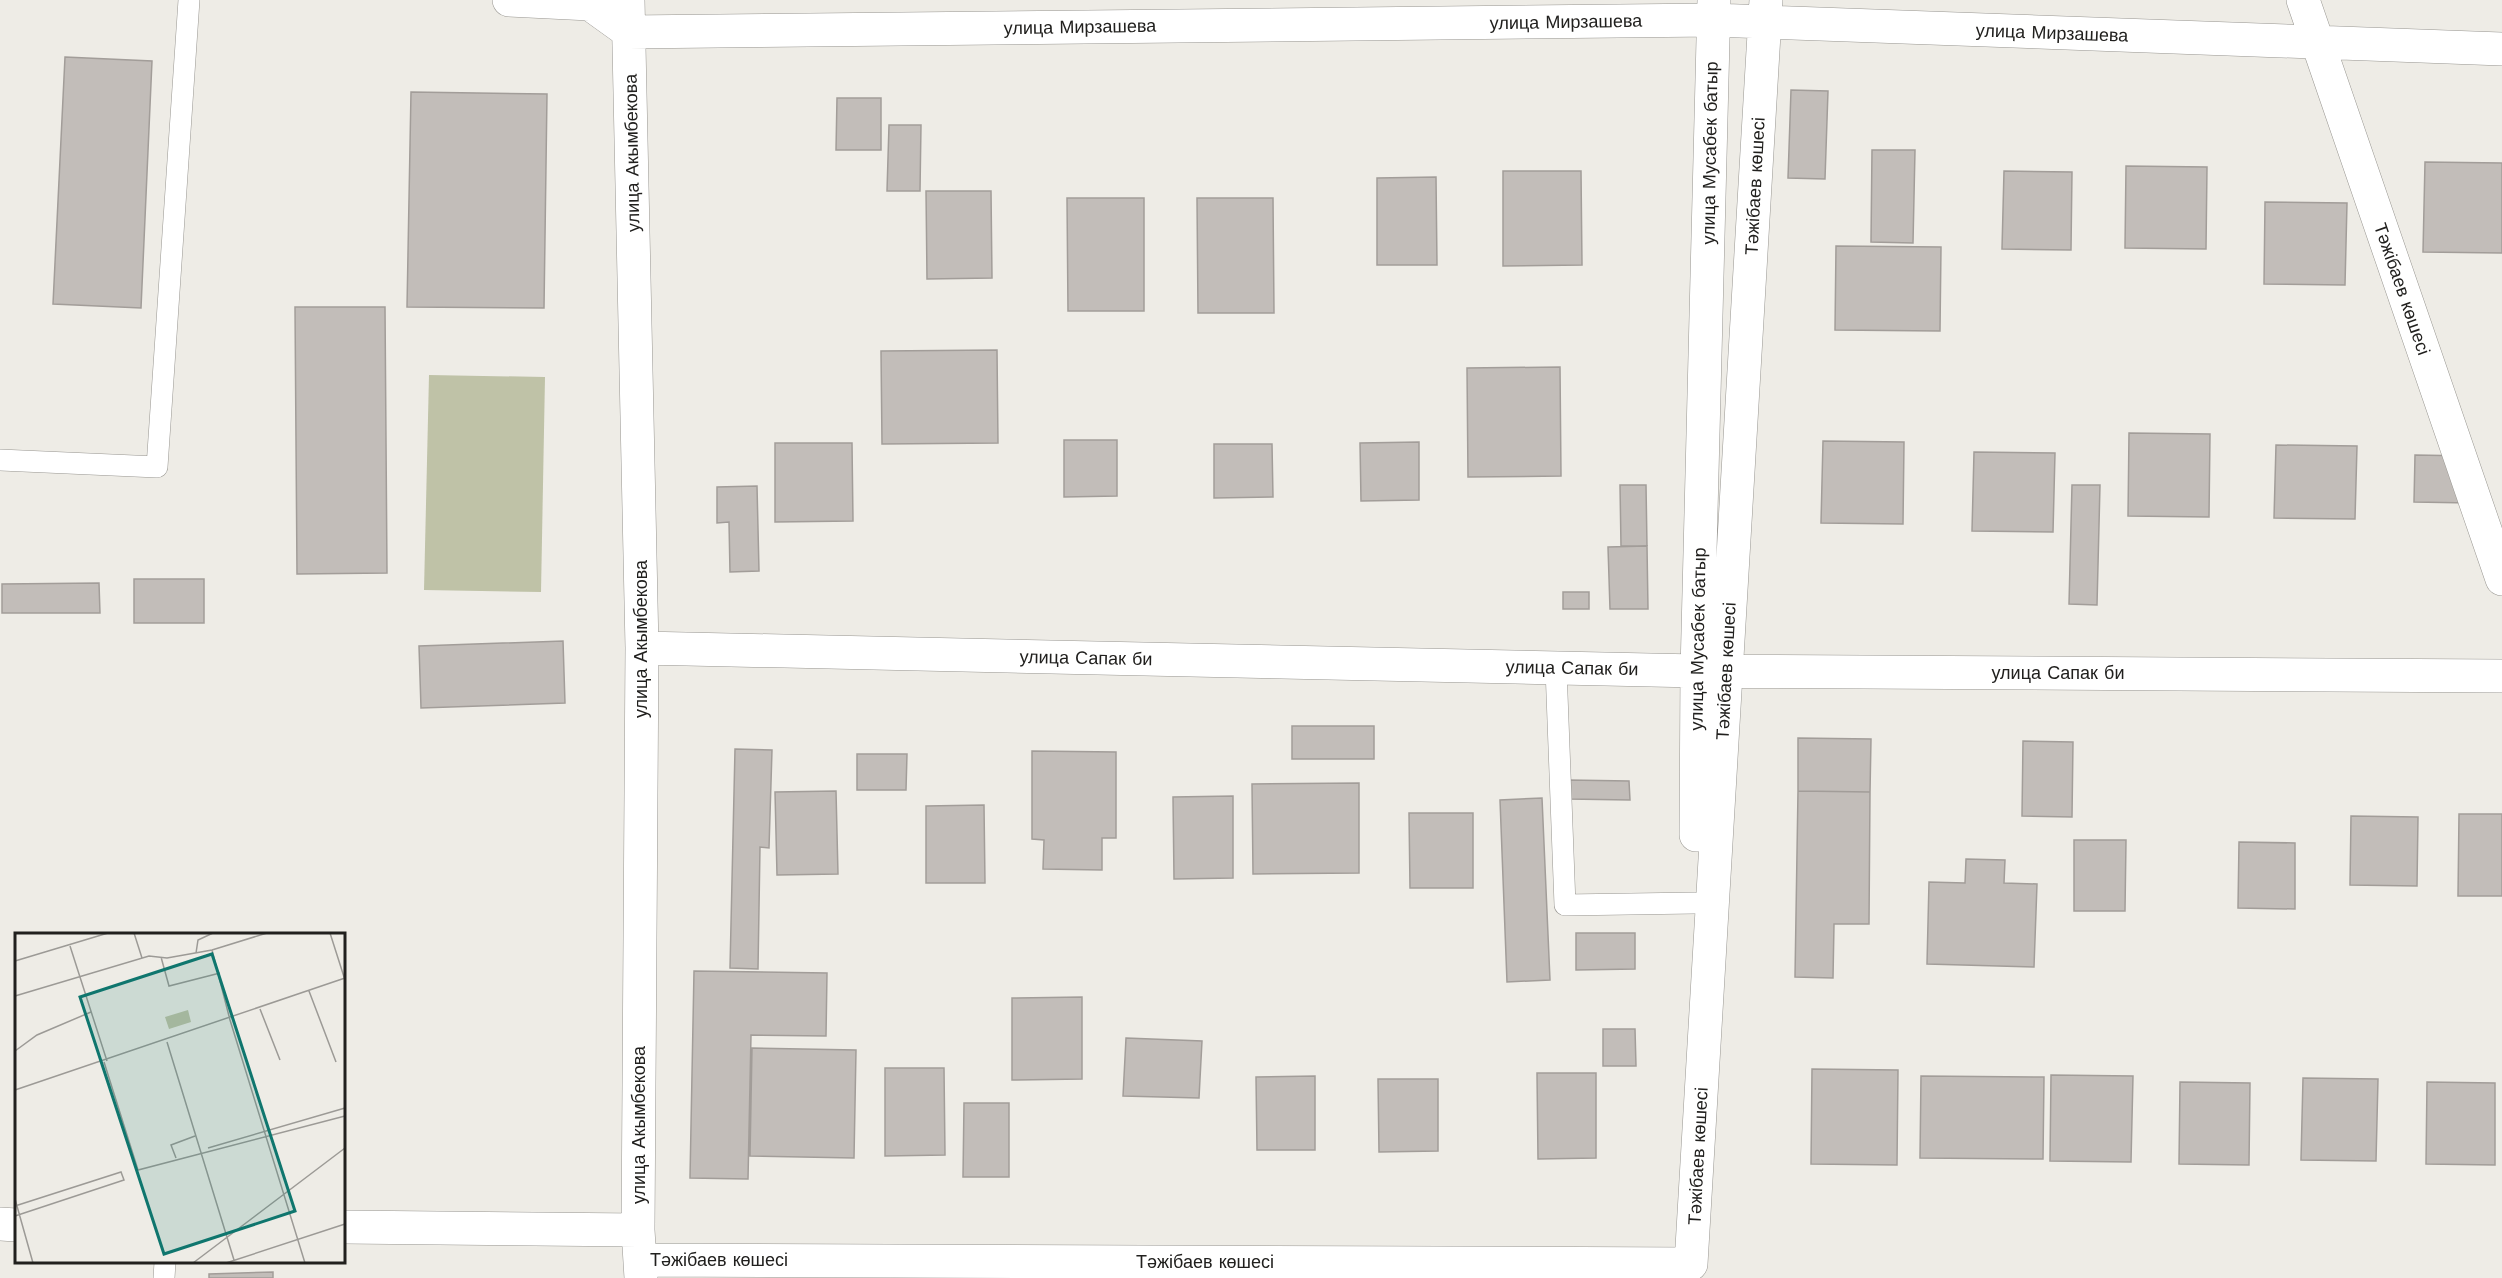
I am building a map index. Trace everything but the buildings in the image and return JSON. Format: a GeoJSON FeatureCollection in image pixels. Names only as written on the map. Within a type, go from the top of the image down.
{"type":"FeatureCollection","features":[{"type":"Feature","properties":{"kind":"street"},"geometry":{"type":"LineString","coordinates":[[509,0],[590,4],[629,16]]}},
{"type":"Feature","properties":{"kind":"street","name":"Тәжібаев көшесі"},"geometry":{"type":"LineString","coordinates":[[345,1227],[640,1256],[1691,1271],[1766,0]]}},
{"type":"Feature","properties":{"kind":"street","name":"Тәжібаев көшесі"},"geometry":{"type":"LineString","coordinates":[[2303,0],[2502,579]]}},
{"type":"Feature","properties":{"kind":"street","name":"улица Мирзашева"},"geometry":{"type":"LineString","coordinates":[[629,16],[1713,10],[2502,49]]}},
{"type":"Feature","properties":{"kind":"street","name":"улица Мусабек батыр"},"geometry":{"type":"LineString","coordinates":[[1691,1271],[1697,670],[1713,10]]}},
{"type":"Feature","properties":{"kind":"street","name":"улица Акымбекова"},"geometry":{"type":"LineString","coordinates":[[629,16],[642,648],[640,1256]]}},
{"type":"Feature","properties":{"kind":"street","name":"улица Сапак би"},"geometry":{"type":"LineString","coordinates":[[642,648],[1556,668],[2502,676]]}},
{"type":"Feature","properties":{"kind":"street"},"geometry":{"type":"LineString","coordinates":[[0,1224],[15,1225]]}},
{"type":"Feature","properties":{"kind":"lane"},"geometry":{"type":"LineString","coordinates":[[0,460],[158,467],[189,0]]}},
{"type":"Feature","properties":{"kind":"lane"},"geometry":{"type":"LineString","coordinates":[[1556,668],[1565,905],[1695,903]]}},
{"type":"Feature","properties":{"kind":"lane"},"geometry":{"type":"LineString","coordinates":[[164,1278],[165,1263]]}},
{"type":"Feature","properties":{"kind":"green space"},"geometry":{"type":"Polygon","coordinates":[[[429,375],[545,377],[541,592],[424,590],[429,375]]]}}]}
